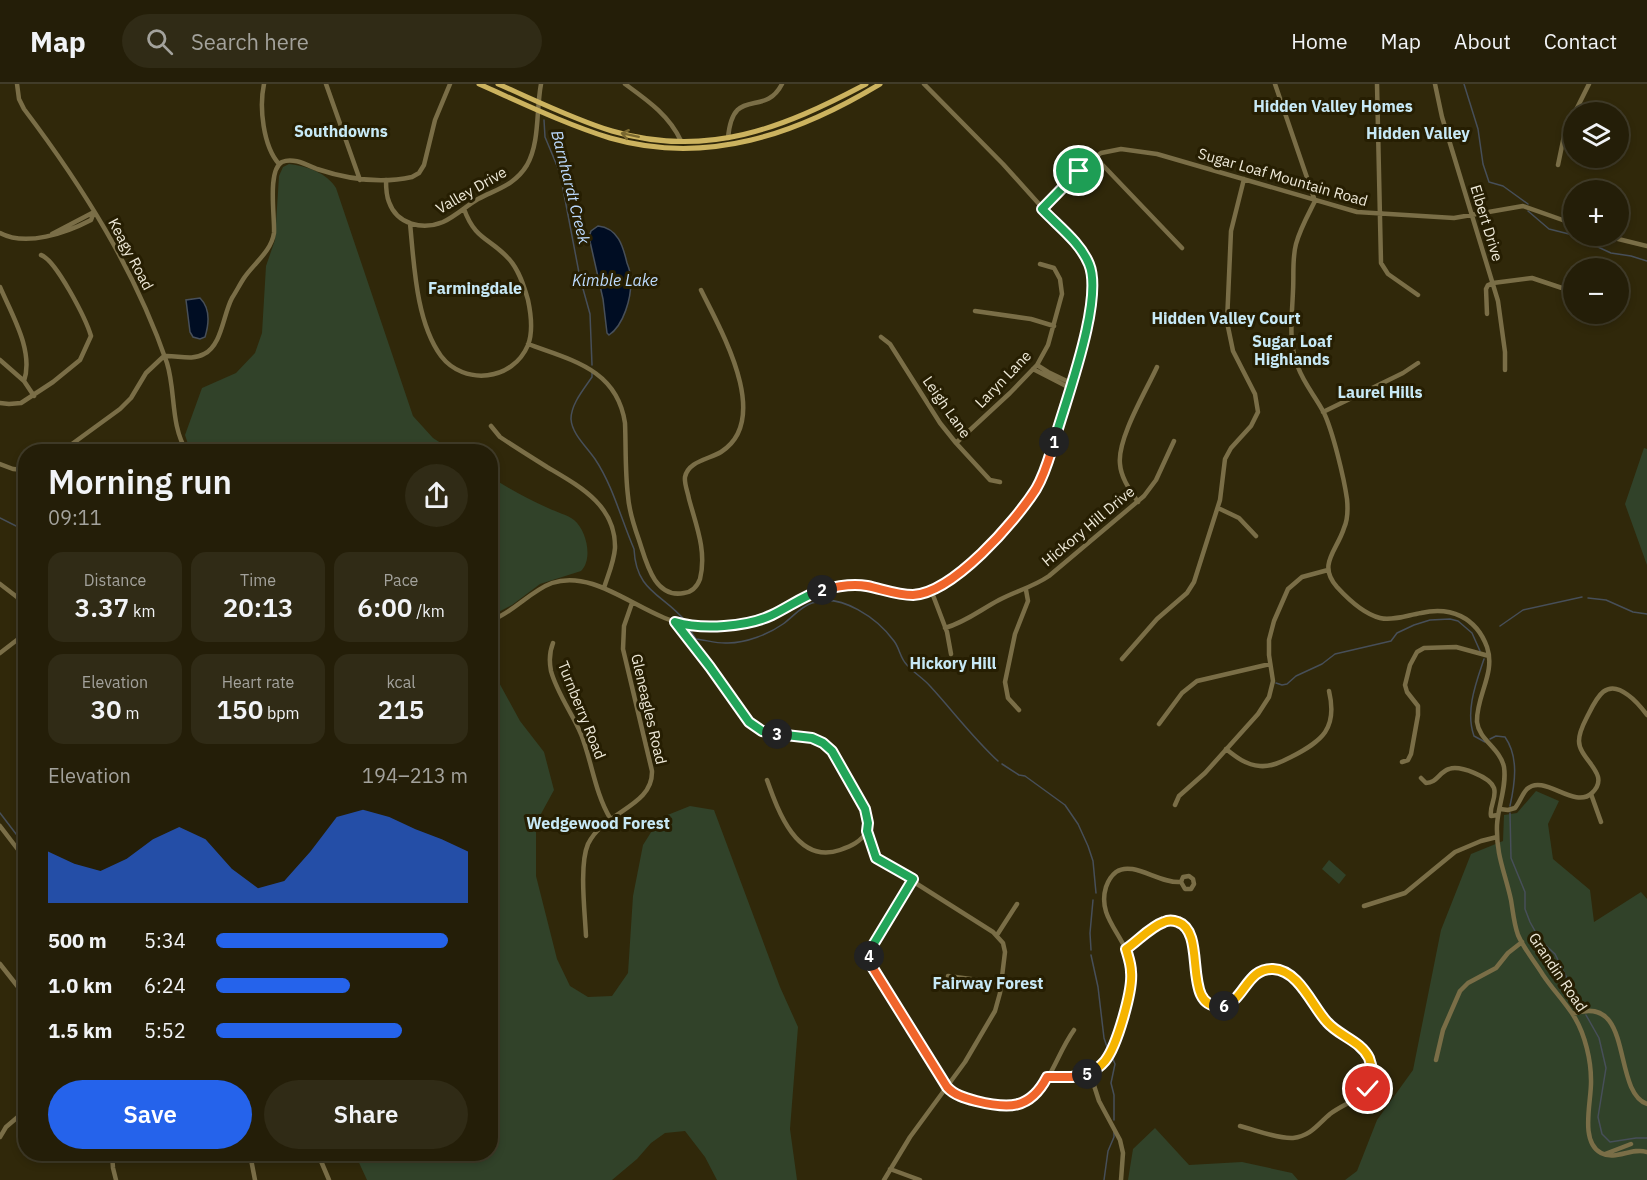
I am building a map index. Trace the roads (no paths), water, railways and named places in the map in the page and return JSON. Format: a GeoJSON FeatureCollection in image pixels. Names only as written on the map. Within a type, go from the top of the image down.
{"type":"FeatureCollection","features":[{"type":"Feature","properties":{"kind":"main road"},"geometry":{"type":"LineString","coordinates":[[479,84],[590,131],[627,142],[672,148],[718,147],[757,140],[793,128],[880,84]]}},
{"type":"Feature","properties":{"kind":"main road"},"geometry":{"type":"LineString","coordinates":[[498,84],[593,125],[647,138],[681,141],[728,138],[755,133],[790,121],[866,84]]}},
{"type":"Feature","properties":{"kind":"street","name":"Keagy Road"},"geometry":{"type":"LineString","coordinates":[[17,84],[19,99],[24,109],[50,143],[129,270],[169,371],[178,438],[182,444]]}},
{"type":"Feature","properties":{"kind":"street"},"geometry":{"type":"LineString","coordinates":[[264,84],[262,117],[270,147],[279,164]]}},
{"type":"Feature","properties":{"kind":"street"},"geometry":{"type":"LineString","coordinates":[[326,84],[360,180]]}},
{"type":"Feature","properties":{"kind":"street"},"geometry":{"type":"LineString","coordinates":[[72,444],[126,403],[146,373],[164,356],[196,358],[207,353],[214,345],[231,301],[244,278],[266,252],[274,235],[274,181],[276,167],[279,164],[285,161],[296,161],[339,176],[360,180],[412,177],[421,170],[435,120],[450,84]]}},
{"type":"Feature","properties":{"kind":"street","name":"Valley Drive"},"geometry":{"type":"LineString","coordinates":[[410,223],[419,225],[446,221],[481,198],[510,184],[522,172],[534,144],[541,84]]}},
{"type":"Feature","properties":{"kind":"street"},"geometry":{"type":"LineString","coordinates":[[626,84],[653,104],[674,128],[681,141]]}},
{"type":"Feature","properties":{"kind":"street"},"geometry":{"type":"LineString","coordinates":[[750,97],[771,97],[782,84]]}},
{"type":"Feature","properties":{"kind":"street"},"geometry":{"type":"LineString","coordinates":[[498,617],[550,584],[579,579],[604,588],[675,622],[694,626],[716,626],[759,620],[775,614],[808,594],[844,585],[918,594],[946,582],[968,566],[1011,522],[1046,470],[1091,313],[1093,279],[1083,253],[1004,164],[924,84]]}},
{"type":"Feature","properties":{"kind":"street"},"geometry":{"type":"LineString","coordinates":[[1275,84],[1315,201],[1297,241],[1294,255],[1290,330],[1292,349],[1299,372],[1323,412],[1344,483],[1347,507],[1344,528],[1330,558],[1328,570],[1331,579],[1366,611],[1379,617],[1396,618],[1437,610],[1462,615],[1471,622],[1482,637],[1489,656]]}},
{"type":"Feature","properties":{"kind":"street"},"geometry":{"type":"LineString","coordinates":[[1377,84],[1380,259],[1388,274],[1418,295]]}},
{"type":"Feature","properties":{"kind":"street","name":"Elbert Drive"},"geometry":{"type":"LineString","coordinates":[[1435,84],[1442,117],[1501,314],[1505,370]]}},
{"type":"Feature","properties":{"kind":"street"},"geometry":{"type":"LineString","coordinates":[[1580,102],[1589,84]]}},
{"type":"Feature","properties":{"kind":"street"},"geometry":{"type":"LineString","coordinates":[[728,138],[730,115],[738,101]]}},
{"type":"Feature","properties":{"kind":"street"},"geometry":{"type":"LineString","coordinates":[[1558,165],[1563,141]]}},
{"type":"Feature","properties":{"kind":"street","name":"Sugar Loaf Mountain Road"},"geometry":{"type":"LineString","coordinates":[[1042,209],[1095,157],[1115,149],[1142,151],[1357,212],[1446,218],[1471,216],[1523,206],[1563,220]]}},
{"type":"Feature","properties":{"kind":"street"},"geometry":{"type":"LineString","coordinates":[[1095,157],[1182,248]]}},
{"type":"Feature","properties":{"kind":"street"},"geometry":{"type":"LineString","coordinates":[[1122,659],[1157,619],[1190,589],[1199,572],[1218,508],[1225,459],[1231,448],[1251,426],[1257,412],[1255,394],[1233,351],[1227,322],[1231,231],[1244,179]]}},
{"type":"Feature","properties":{"kind":"street"},"geometry":{"type":"LineString","coordinates":[[386,180],[392,209],[399,217],[410,223],[420,303],[430,334],[444,359],[453,367],[468,374],[488,376],[511,366],[521,356],[528,344],[531,329],[530,311],[519,276],[510,260],[474,230],[464,209]]}},
{"type":"Feature","properties":{"kind":"street"},"geometry":{"type":"LineString","coordinates":[[0,233],[11,238],[24,239],[52,234],[94,212]]}},
{"type":"Feature","properties":{"kind":"street"},"geometry":{"type":"LineString","coordinates":[[1629,242],[1647,246]]}},
{"type":"Feature","properties":{"kind":"street"},"geometry":{"type":"LineString","coordinates":[[0,403],[21,403],[34,396],[78,363],[91,336],[51,261],[41,255]]}},
{"type":"Feature","properties":{"kind":"street","name":"Laryn Lane"},"geometry":{"type":"LineString","coordinates":[[956,443],[1035,367],[1048,345],[1062,294],[1060,279],[1054,268],[1040,264]]}},
{"type":"Feature","properties":{"kind":"street"},"geometry":{"type":"LineString","coordinates":[[1487,314],[1486,289],[1493,283],[1532,278],[1563,288]]}},
{"type":"Feature","properties":{"kind":"street"},"geometry":{"type":"LineString","coordinates":[[0,287],[25,346],[27,361],[24,381]]}},
{"type":"Feature","properties":{"kind":"street"},"geometry":{"type":"LineString","coordinates":[[528,344],[589,367],[600,376],[616,397],[625,423],[629,506],[649,570],[656,582],[667,591],[676,594],[687,593],[698,584],[702,554],[701,541],[685,483],[686,473],[695,464],[719,453],[729,445],[736,434],[743,410],[743,389],[739,374],[701,290]]}},
{"type":"Feature","properties":{"kind":"street"},"geometry":{"type":"LineString","coordinates":[[975,311],[1031,319],[1054,326]]}},
{"type":"Feature","properties":{"kind":"street","name":"Leigh Lane"},"geometry":{"type":"LineString","coordinates":[[880,338],[890,344],[940,423],[956,443],[990,480],[1000,482]]}},
{"type":"Feature","properties":{"kind":"street"},"geometry":{"type":"LineString","coordinates":[[0,360],[24,381],[34,396]]}},
{"type":"Feature","properties":{"kind":"street"},"geometry":{"type":"LineString","coordinates":[[1323,412],[1403,373],[1418,363]]}},
{"type":"Feature","properties":{"kind":"street"},"geometry":{"type":"LineString","coordinates":[[1035,367],[1071,385]]}},
{"type":"Feature","properties":{"kind":"street"},"geometry":{"type":"LineString","coordinates":[[1138,502],[1122,475],[1120,452],[1124,436],[1158,367]]}},
{"type":"Feature","properties":{"kind":"street"},"geometry":{"type":"LineString","coordinates":[[491,426],[500,437],[586,490],[604,509],[613,530],[615,545],[613,562],[604,588]]}},
{"type":"Feature","properties":{"kind":"street","name":"Hickory Hill Drive"},"geometry":{"type":"LineString","coordinates":[[945,628],[970,619],[998,600],[1026,590],[1049,576],[1138,502],[1154,483],[1174,441]]}},
{"type":"Feature","properties":{"kind":"street"},"geometry":{"type":"LineString","coordinates":[[0,464],[18,469]]}},
{"type":"Feature","properties":{"kind":"street"},"geometry":{"type":"LineString","coordinates":[[1218,508],[1239,518],[1256,536]]}},
{"type":"Feature","properties":{"kind":"street"},"geometry":{"type":"LineString","coordinates":[[1175,805],[1179,796],[1205,773],[1258,714],[1269,697],[1273,681],[1268,647],[1271,630],[1288,589],[1302,577],[1328,570]]}},
{"type":"Feature","properties":{"kind":"street"},"geometry":{"type":"LineString","coordinates":[[0,584],[18,598]]}},
{"type":"Feature","properties":{"kind":"street"},"geometry":{"type":"LineString","coordinates":[[930,590],[945,628],[951,654]]}},
{"type":"Feature","properties":{"kind":"street"},"geometry":{"type":"LineString","coordinates":[[1019,710],[1008,698],[1005,682],[1015,634],[1028,601],[1026,590]]}},
{"type":"Feature","properties":{"kind":"street","name":"Gleneagles Road"},"geometry":{"type":"LineString","coordinates":[[586,936],[585,855],[592,837],[610,818],[644,795],[650,786],[652,776],[623,649],[624,626],[632,603]]}},
{"type":"Feature","properties":{"kind":"street"},"geometry":{"type":"LineString","coordinates":[[675,622],[753,725],[767,733],[817,740],[832,751],[865,809],[867,831],[876,858],[913,879],[997,935],[1003,943],[1005,952],[1001,983],[990,1022],[965,1062],[910,1137],[884,1180]]}},
{"type":"Feature","properties":{"kind":"street"},"geometry":{"type":"LineString","coordinates":[[0,653],[18,639]]}},
{"type":"Feature","properties":{"kind":"street","name":"Turnberry Road"},"geometry":{"type":"LineString","coordinates":[[553,643],[549,659],[553,677],[581,734],[598,794],[610,818]]}},
{"type":"Feature","properties":{"kind":"street"},"geometry":{"type":"LineString","coordinates":[[1402,762],[1411,754],[1418,715],[1418,706],[1407,692],[1405,685],[1410,665],[1417,652],[1424,648],[1456,648],[1489,656]]}},
{"type":"Feature","properties":{"kind":"street","name":"Grandin Road"},"geometry":{"type":"LineString","coordinates":[[1489,656],[1489,672],[1477,720],[1482,735],[1497,751],[1503,765],[1504,780],[1497,837],[1499,861],[1517,932],[1548,982],[1572,1014],[1583,1036],[1591,1077],[1588,1120],[1590,1138],[1598,1150],[1605,1154]]}},
{"type":"Feature","properties":{"kind":"street"},"geometry":{"type":"LineString","coordinates":[[1160,724],[1182,693],[1197,681],[1270,664]]}},
{"type":"Feature","properties":{"kind":"street"},"geometry":{"type":"LineString","coordinates":[[1500,808],[1508,810],[1515,808],[1527,789],[1535,785],[1576,797],[1591,794],[1598,782],[1598,774],[1582,755],[1580,732],[1598,697],[1609,689],[1621,690],[1632,698],[1647,715]]}},
{"type":"Feature","properties":{"kind":"street"},"geometry":{"type":"LineString","coordinates":[[1226,749],[1247,763],[1262,766],[1279,763],[1304,750],[1322,736],[1329,726],[1332,707],[1329,692]]}},
{"type":"Feature","properties":{"kind":"street"},"geometry":{"type":"LineString","coordinates":[[1421,778],[1426,783],[1430,783],[1452,768],[1482,776],[1491,783],[1494,790],[1491,816],[1498,815]]}},
{"type":"Feature","properties":{"kind":"street"},"geometry":{"type":"LineString","coordinates":[[767,780],[785,823],[796,838],[809,848],[821,852],[834,852],[855,844],[867,831]]}},
{"type":"Feature","properties":{"kind":"street"},"geometry":{"type":"LineString","coordinates":[[1591,794],[1601,822]]}},
{"type":"Feature","properties":{"kind":"street"},"geometry":{"type":"LineString","coordinates":[[0,826],[18,850]]}},
{"type":"Feature","properties":{"kind":"street"},"geometry":{"type":"LineString","coordinates":[[1364,906],[1406,893],[1455,852],[1497,837]]}},
{"type":"Feature","properties":{"kind":"street"},"geometry":{"type":"LineString","coordinates":[[1047,1077],[1072,1077],[1090,1073],[1105,1062],[1111,1051],[1129,994],[1131,971],[1126,949],[1111,926],[1106,912],[1105,891],[1111,876],[1129,868],[1156,878],[1181,882]]}},
{"type":"Feature","properties":{"kind":"street"},"geometry":{"type":"LineString","coordinates":[[913,879],[870,950],[869,957],[871,965],[947,1087],[956,1094],[971,1100],[999,1106],[1012,1106],[1033,1097],[1074,1030]]}},
{"type":"Feature","properties":{"kind":"street"},"geometry":{"type":"LineString","coordinates":[[997,935],[1017,904]]}},
{"type":"Feature","properties":{"kind":"street"},"geometry":{"type":"LineString","coordinates":[[1126,949],[1163,922],[1181,923],[1190,933],[1199,989],[1202,998],[1209,1004],[1221,1007],[1228,1005],[1256,974],[1267,969],[1283,971],[1296,980],[1328,1024],[1367,1055],[1372,1079],[1365,1093],[1356,1101],[1333,1112],[1307,1134],[1288,1138],[1240,1126]]}},
{"type":"Feature","properties":{"kind":"street"},"geometry":{"type":"LineString","coordinates":[[1436,1060],[1443,1030],[1460,991],[1468,982],[1496,968],[1508,953],[1522,942]]}},
{"type":"Feature","properties":{"kind":"street"},"geometry":{"type":"LineString","coordinates":[[0,964],[18,987]]}},
{"type":"Feature","properties":{"kind":"street"},"geometry":{"type":"LineString","coordinates":[[948,975],[1001,983]]}},
{"type":"Feature","properties":{"kind":"street"},"geometry":{"type":"LineString","coordinates":[[1572,1014],[1592,1010],[1601,1014],[1608,1021],[1617,1037],[1632,1091],[1638,1099],[1647,1104]]}},
{"type":"Feature","properties":{"kind":"street"},"geometry":{"type":"LineString","coordinates":[[1090,1073],[1099,1101],[1120,1140],[1123,1153],[1121,1180]]}},
{"type":"Feature","properties":{"kind":"street"},"geometry":{"type":"LineString","coordinates":[[0,1137],[6,1127],[18,1117]]}},
{"type":"Feature","properties":{"kind":"street"},"geometry":{"type":"LineString","coordinates":[[1605,1154],[1631,1144]]}},
{"type":"Feature","properties":{"kind":"street"},"geometry":{"type":"LineString","coordinates":[[1605,1154],[1616,1155],[1634,1150],[1647,1152]]}},
{"type":"Feature","properties":{"kind":"street"},"geometry":{"type":"LineString","coordinates":[[112,1161],[116,1180]]}},
{"type":"Feature","properties":{"kind":"street"},"geometry":{"type":"LineString","coordinates":[[251,1161],[255,1180]]}},
{"type":"Feature","properties":{"kind":"street"},"geometry":{"type":"LineString","coordinates":[[321,1161],[329,1180]]}},
{"type":"Feature","properties":{"kind":"street"},"geometry":{"type":"LineString","coordinates":[[890,1169],[920,1180]]}},
{"type":"Feature","properties":{"kind":"water","name":"Kimble Lake"},"geometry":{"type":"Polygon","coordinates":[[[598,226],[605,227],[615,234],[624,250],[631,279],[626,311],[619,325],[609,335],[589,237],[591,231],[598,226]]]}},
{"type":"Feature","properties":{"kind":"water"},"geometry":{"type":"Polygon","coordinates":[[[200,298],[206,306],[208,322],[205,337],[200,339],[193,337],[190,332],[186,300],[200,298]]]}},
{"type":"Feature","properties":{"kind":"waterway"},"geometry":{"type":"LineString","coordinates":[[1464,84],[1478,129],[1483,164],[1489,182],[1503,186],[1528,204]]}},
{"type":"Feature","properties":{"kind":"waterway","name":"Barnhardt Creek"},"geometry":{"type":"LineString","coordinates":[[544,120],[545,137],[560,173],[580,278],[590,314],[592,365]]}},
{"type":"Feature","properties":{"kind":"waterway"},"geometry":{"type":"LineString","coordinates":[[1528,211],[1549,229],[1563,232]]}},
{"type":"Feature","properties":{"kind":"waterway"},"geometry":{"type":"LineString","coordinates":[[1596,246],[1611,253],[1647,261]]}},
{"type":"Feature","properties":{"kind":"waterway","name":"Barnhardt Creek"},"geometry":{"type":"LineString","coordinates":[[592,373],[592,377],[573,408],[571,419],[574,430],[607,480],[634,549],[640,575],[653,592],[686,622]]}},
{"type":"Feature","properties":{"kind":"waterway"},"geometry":{"type":"LineString","coordinates":[[0,518],[18,527]]}},
{"type":"Feature","properties":{"kind":"waterway"},"geometry":{"type":"LineString","coordinates":[[1500,626],[1523,610],[1582,597]]}},
{"type":"Feature","properties":{"kind":"waterway"},"geometry":{"type":"LineString","coordinates":[[1588,598],[1606,600],[1633,612],[1647,614]]}},
{"type":"Feature","properties":{"kind":"waterway","name":"Barnhardt Creek"},"geometry":{"type":"LineString","coordinates":[[688,627],[696,639],[735,643],[750,640],[771,631],[812,603],[835,601],[846,604],[879,624],[896,644],[907,665],[927,683],[998,761]]}},
{"type":"Feature","properties":{"kind":"waterway","name":"Barnhardt Creek"},"geometry":{"type":"LineString","coordinates":[[1276,683],[1287,684],[1296,676],[1322,664],[1335,654],[1391,641],[1397,633],[1430,620],[1458,621],[1472,633],[1480,651]]}},
{"type":"Feature","properties":{"kind":"waterway","name":"Barnhardt Creek"},"geometry":{"type":"LineString","coordinates":[[1484,659],[1473,697],[1471,717],[1474,736],[1485,742]]}},
{"type":"Feature","properties":{"kind":"waterway","name":"Barnhardt Creek"},"geometry":{"type":"LineString","coordinates":[[1490,739],[1496,736],[1505,737],[1512,753],[1514,779],[1510,806]]}},
{"type":"Feature","properties":{"kind":"waterway"},"geometry":{"type":"LineString","coordinates":[[1002,764],[1019,775],[1025,776],[1065,805],[1078,824],[1088,846],[1093,861],[1096,893]]}},
{"type":"Feature","properties":{"kind":"waterway"},"geometry":{"type":"LineString","coordinates":[[0,813],[18,837]]}},
{"type":"Feature","properties":{"kind":"waterway","name":"Barnhardt Creek"},"geometry":{"type":"LineString","coordinates":[[1510,813],[1511,858],[1525,892],[1525,909],[1540,940],[1555,954],[1582,1008]]}},
{"type":"Feature","properties":{"kind":"waterway"},"geometry":{"type":"LineString","coordinates":[[1091,950],[1093,900]]}},
{"type":"Feature","properties":{"kind":"waterway"},"geometry":{"type":"LineString","coordinates":[[1091,955],[1098,987],[1104,1038],[1108,1050]]}},
{"type":"Feature","properties":{"kind":"waterway","name":"Barnhardt Creek"},"geometry":{"type":"LineString","coordinates":[[1586,1015],[1599,1038],[1606,1068],[1598,1117],[1602,1134],[1610,1142],[1647,1138]]}},
{"type":"Feature","properties":{"kind":"waterway"},"geometry":{"type":"LineString","coordinates":[[1112,1057],[1115,1064],[1111,1083],[1114,1095],[1114,1120]]}},
{"type":"Feature","properties":{"kind":"waterway"},"geometry":{"type":"LineString","coordinates":[[1104,1180],[1108,1151],[1114,1131]]}},
{"type":"Feature","properties":{"kind":"district","name":"Hidden Valley Homes"},"geometry":{"type":"Point","coordinates":[1333,106]}},
{"type":"Feature","properties":{"kind":"district","name":"Southdowns"},"geometry":{"type":"Point","coordinates":[341,131]}},
{"type":"Feature","properties":{"kind":"district","name":"Hidden Valley"},"geometry":{"type":"Point","coordinates":[1418,133]}},
{"type":"Feature","properties":{"kind":"district","name":"Farmingdale"},"geometry":{"type":"Point","coordinates":[475,288]}},
{"type":"Feature","properties":{"kind":"district","name":"Hidden Valley Court"},"geometry":{"type":"Point","coordinates":[1226,318]}},
{"type":"Feature","properties":{"kind":"district","name":"Sugar Loaf Highlands"},"geometry":{"type":"Point","coordinates":[1292,350]}},
{"type":"Feature","properties":{"kind":"district","name":"Laurel Hills"},"geometry":{"type":"Point","coordinates":[1380,392]}},
{"type":"Feature","properties":{"kind":"district","name":"Hickory Hill"},"geometry":{"type":"Point","coordinates":[953,663]}},
{"type":"Feature","properties":{"kind":"district","name":"Wedgewood Forest"},"geometry":{"type":"Point","coordinates":[598,823]}},
{"type":"Feature","properties":{"kind":"district","name":"Fairway Forest"},"geometry":{"type":"Point","coordinates":[988,983]}}]}
